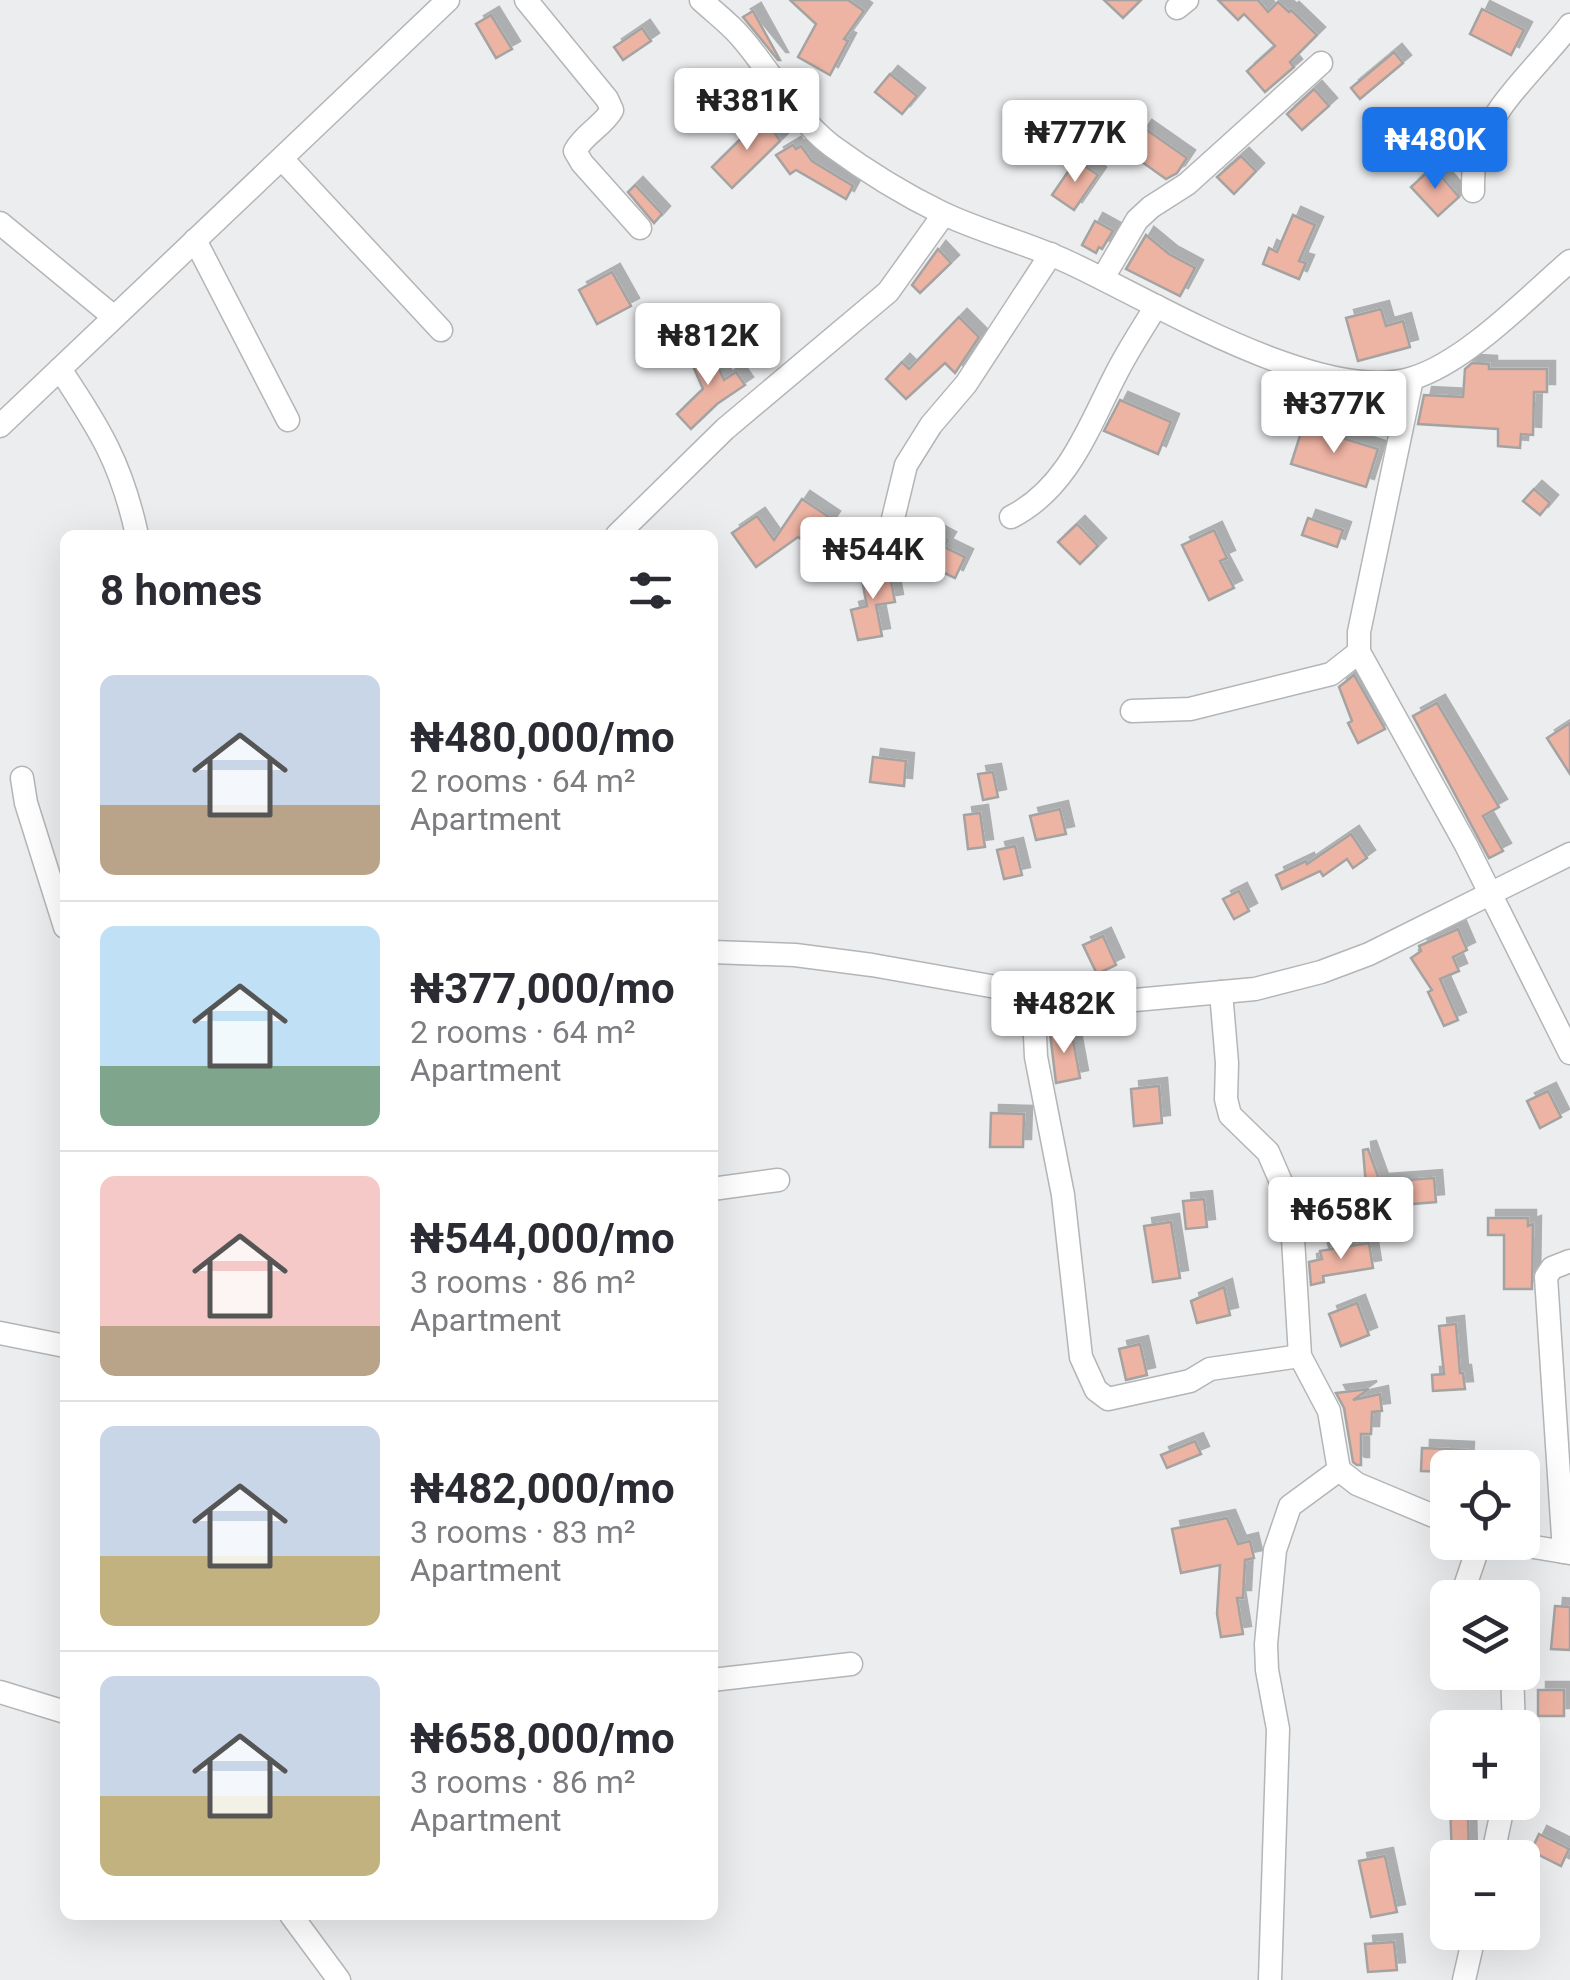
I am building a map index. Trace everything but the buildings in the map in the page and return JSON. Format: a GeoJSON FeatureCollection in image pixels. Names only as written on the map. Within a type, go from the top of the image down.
{"type":"FeatureCollection","features":[{"type":"Feature","properties":{"kind":"street"},"geometry":{"type":"LineString","coordinates":[[0,426],[448,0]]}},
{"type":"Feature","properties":{"kind":"street"},"geometry":{"type":"LineString","coordinates":[[526,0],[607,99],[612,110],[575,151],[640,228]]}},
{"type":"Feature","properties":{"kind":"street"},"geometry":{"type":"LineString","coordinates":[[701,0],[739,34],[778,87],[828,143],[878,178],[944,214],[1103,278],[1211,335],[1335,379],[1389,383],[1433,370],[1484,336],[1570,261]]}},
{"type":"Feature","properties":{"kind":"street"},"geometry":{"type":"LineString","coordinates":[[1472,191],[1475,161],[1484,138],[1509,99],[1570,25]]}},
{"type":"Feature","properties":{"kind":"street"},"geometry":{"type":"LineString","coordinates":[[1103,278],[1137,220],[1151,206],[1187,184],[1321,63]]}},
{"type":"Feature","properties":{"kind":"street"},"geometry":{"type":"LineString","coordinates":[[283,160],[441,330]]}},
{"type":"Feature","properties":{"kind":"street"},"geometry":{"type":"LineString","coordinates":[[622,530],[725,429],[888,292],[944,214]]}},
{"type":"Feature","properties":{"kind":"street"},"geometry":{"type":"LineString","coordinates":[[0,223],[114,317]]}},
{"type":"Feature","properties":{"kind":"street"},"geometry":{"type":"LineString","coordinates":[[195,240],[288,420]]}},
{"type":"Feature","properties":{"kind":"street"},"geometry":{"type":"LineString","coordinates":[[884,556],[906,465],[931,425],[966,384],[1050,254]]}},
{"type":"Feature","properties":{"kind":"street"},"geometry":{"type":"LineString","coordinates":[[1011,517],[1044,497],[1064,472],[1156,306]]}},
{"type":"Feature","properties":{"kind":"street"},"geometry":{"type":"LineString","coordinates":[[60,369],[108,443],[126,485],[136,530]]}},
{"type":"Feature","properties":{"kind":"street"},"geometry":{"type":"LineString","coordinates":[[1412,379],[1359,632],[1359,652],[1490,892],[1570,1053]]}},
{"type":"Feature","properties":{"kind":"street"},"geometry":{"type":"LineString","coordinates":[[1132,712],[1190,710],[1331,674],[1359,652]]}},
{"type":"Feature","properties":{"kind":"street"},"geometry":{"type":"LineString","coordinates":[[22,778],[26,803],[60,911]]}},
{"type":"Feature","properties":{"kind":"street"},"geometry":{"type":"LineString","coordinates":[[718,952],[795,955],[1033,993],[1124,1000],[1255,989],[1321,972],[1369,954],[1570,854]]}},
{"type":"Feature","properties":{"kind":"street"},"geometry":{"type":"LineString","coordinates":[[1221,992],[1230,1115],[1268,1152],[1291,1205],[1300,1356],[1329,1412],[1339,1470],[1357,1484],[1430,1514]]}},
{"type":"Feature","properties":{"kind":"street"},"geometry":{"type":"LineString","coordinates":[[1033,993],[1036,1057],[1063,1194],[1081,1357],[1096,1390],[1108,1399],[1190,1381],[1210,1369],[1300,1356]]}},
{"type":"Feature","properties":{"kind":"street"},"geometry":{"type":"LineString","coordinates":[[718,1188],[778,1180]]}},
{"type":"Feature","properties":{"kind":"street"},"geometry":{"type":"LineString","coordinates":[[1540,1548],[1567,1553],[1546,1278],[1552,1268],[1570,1261]]}},
{"type":"Feature","properties":{"kind":"street"},"geometry":{"type":"LineString","coordinates":[[0,1333],[60,1345]]}},
{"type":"Feature","properties":{"kind":"street"},"geometry":{"type":"LineString","coordinates":[[1270,1980],[1278,1729],[1266,1644],[1274,1550],[1290,1506],[1339,1470]]}},
{"type":"Feature","properties":{"kind":"street"},"geometry":{"type":"LineString","coordinates":[[718,1679],[850,1664]]}},
{"type":"Feature","properties":{"kind":"street"},"geometry":{"type":"LineString","coordinates":[[0,1692],[60,1710]]}},
{"type":"Feature","properties":{"kind":"street"},"geometry":{"type":"LineString","coordinates":[[295,1920],[339,1980]]}},
{"type":"Feature","properties":{"kind":"street"},"geometry":{"type":"LineString","coordinates":[[1464,1980],[1471,1950]]}}]}
